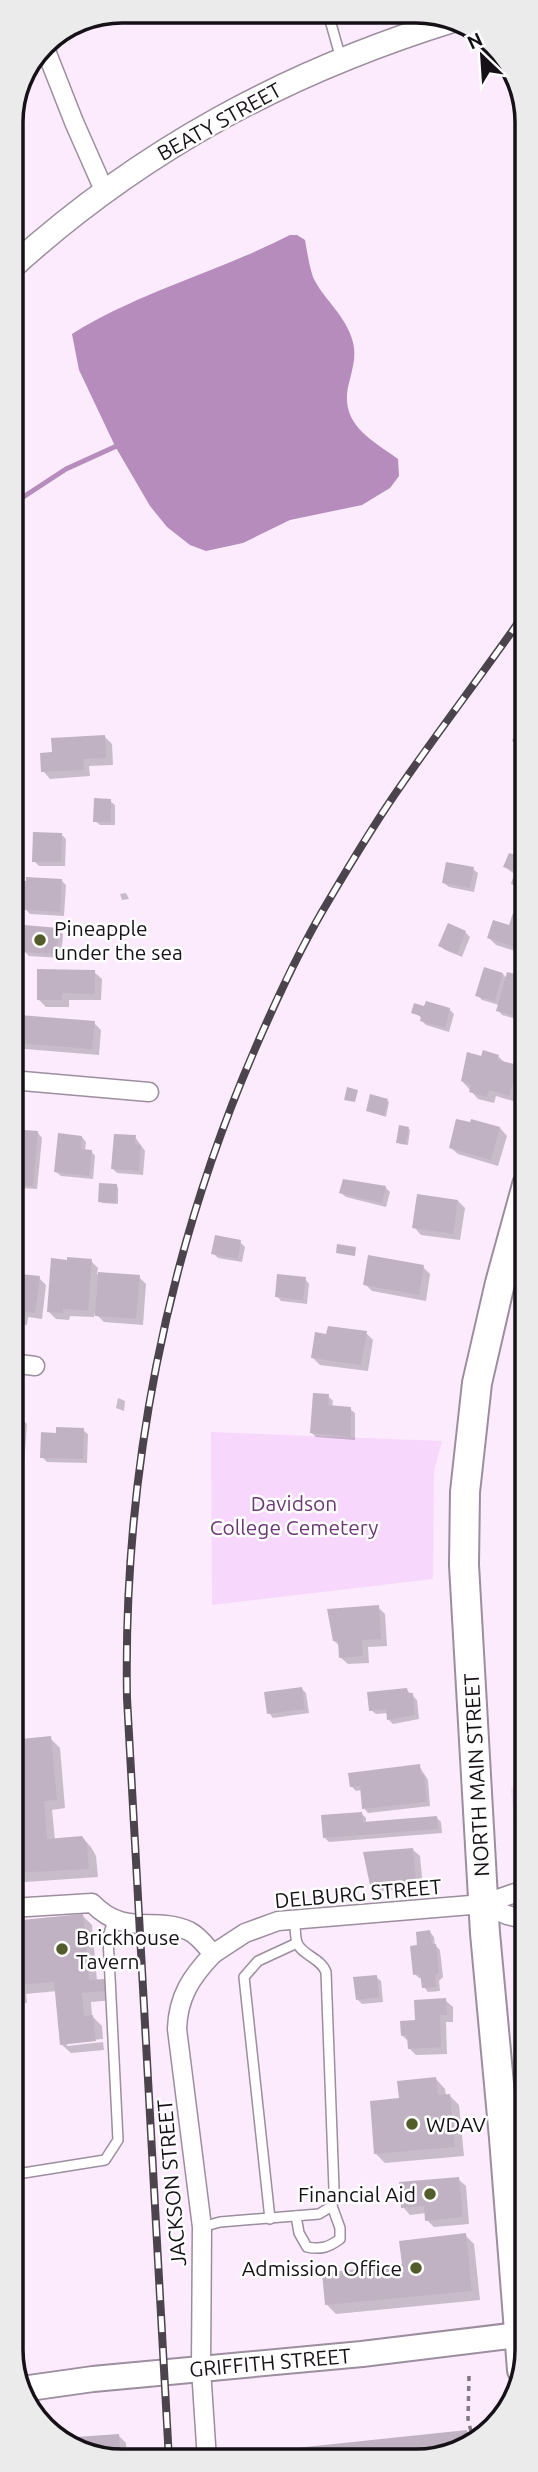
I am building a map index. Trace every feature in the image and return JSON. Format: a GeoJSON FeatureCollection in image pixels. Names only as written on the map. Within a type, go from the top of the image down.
{"type":"FeatureCollection","features":[{"type":"Feature","properties":{"kind":"main road","name":"NORTH MAIN STREET"},"geometry":{"type":"LineString","coordinates":[[515,1229],[477,1383],[465,1492],[464,1565],[483,1904],[515,2249]]}},
{"type":"Feature","properties":{"kind":"main road","name":"GRIFFITH STREET"},"geometry":{"type":"LineString","coordinates":[[31,2388],[93,2379],[362,2354],[515,2330]]}},
{"type":"Feature","properties":{"kind":"street","name":"BEATY STREET"},"geometry":{"type":"LineString","coordinates":[[23,257],[136,167],[242,105],[341,59],[438,26]]}},
{"type":"Feature","properties":{"kind":"street"},"geometry":{"type":"LineString","coordinates":[[48,56],[104,190]]}},
{"type":"Feature","properties":{"kind":"street"},"geometry":{"type":"LineString","coordinates":[[23,1081],[149,1092]]}},
{"type":"Feature","properties":{"kind":"street"},"geometry":{"type":"LineString","coordinates":[[23,1365],[34,1366]]}},
{"type":"Feature","properties":{"kind":"street"},"geometry":{"type":"LineString","coordinates":[[483,1904],[515,1893]]}},
{"type":"Feature","properties":{"kind":"street"},"geometry":{"type":"LineString","coordinates":[[23,1907],[92,1903],[113,1920],[191,1932],[212,1954]]}},
{"type":"Feature","properties":{"kind":"street"},"geometry":{"type":"LineString","coordinates":[[483,1904],[515,1917]]}},
{"type":"Feature","properties":{"kind":"street","name":"DELBURG STREET"},"geometry":{"type":"LineString","coordinates":[[212,1954],[256,1928],[295,1919],[483,1904]]}},
{"type":"Feature","properties":{"kind":"street","name":"JACKSON STREET"},"geometry":{"type":"LineString","coordinates":[[206,2449],[201,2369],[202,2227],[177,2028],[183,1994],[192,1978],[212,1954]]}},
{"type":"Feature","properties":{"kind":"lane"},"geometry":{"type":"LineString","coordinates":[[331,23],[341,59]]}},
{"type":"Feature","properties":{"kind":"lane"},"geometry":{"type":"LineString","coordinates":[[295,1919],[297,1942],[324,1966],[326,1972],[334,2189],[332,2206],[340,2228],[340,2239],[330,2246],[318,2249],[307,2247],[299,2233],[296,2216]]}},
{"type":"Feature","properties":{"kind":"lane"},"geometry":{"type":"LineString","coordinates":[[23,2173],[105,2160],[118,2140],[108,1937],[113,1920]]}},
{"type":"Feature","properties":{"kind":"lane"},"geometry":{"type":"LineString","coordinates":[[270,2219],[244,1977],[258,1961],[297,1942]]}},
{"type":"Feature","properties":{"kind":"lane"},"geometry":{"type":"LineString","coordinates":[[202,2227],[220,2222],[319,2214],[332,2206]]}},
{"type":"Feature","properties":{"kind":"path"},"geometry":{"type":"LineString","coordinates":[[469,2376],[468,2419],[471,2433]]}},
{"type":"Feature","properties":{"kind":"shaded area"},"geometry":{"type":"Polygon","coordinates":[[[290,235],[297,235],[305,240],[313,277],[351,336],[354,358],[347,394],[351,417],[366,435],[398,459],[399,476],[390,488],[362,505],[290,520],[243,543],[206,551],[190,545],[167,527],[150,506],[115,446],[79,370],[72,334],[125,306],[290,235]]]}},
{"type":"Feature","properties":{"kind":"shaded area"},"geometry":{"type":"Polygon","coordinates":[[[511,1788],[515,1788],[515,1838],[511,1788]]]}},
{"type":"Feature","properties":{"kind":"green space","name":"Davidson College Cemetery"},"geometry":{"type":"Polygon","coordinates":[[[211,1432],[442,1441],[434,1471],[433,1579],[212,1605],[211,1432]]]}},
{"type":"Feature","properties":{"kind":"building"},"geometry":{"type":"Polygon","coordinates":[[[105,735],[106,758],[83,759],[84,770],[41,772],[40,753],[52,752],[51,738],[105,735]]]}},
{"type":"Feature","properties":{"kind":"building"},"geometry":{"type":"Polygon","coordinates":[[[94,798],[111,799],[111,822],[93,822],[94,798]]]}},
{"type":"Feature","properties":{"kind":"building"},"geometry":{"type":"Polygon","coordinates":[[[33,832],[62,833],[61,862],[32,862],[33,832]]]}},
{"type":"Feature","properties":{"kind":"building"},"geometry":{"type":"Polygon","coordinates":[[[509,853],[515,855],[515,871],[503,867],[509,853]]]}},
{"type":"Feature","properties":{"kind":"building"},"geometry":{"type":"Polygon","coordinates":[[[446,862],[474,867],[470,888],[442,883],[446,862]]]}},
{"type":"Feature","properties":{"kind":"building"},"geometry":{"type":"Polygon","coordinates":[[[26,877],[62,879],[60,912],[24,910],[23,881],[26,881],[26,877]]]}},
{"type":"Feature","properties":{"kind":"building"},"geometry":{"type":"Polygon","coordinates":[[[513,913],[515,914],[515,947],[487,938],[493,920],[509,925],[513,913]]]}},
{"type":"Feature","properties":{"kind":"building"},"geometry":{"type":"Polygon","coordinates":[[[448,923],[466,931],[457,954],[438,946],[448,923]]]}},
{"type":"Feature","properties":{"kind":"building","name":"Pineapple under the sea"},"geometry":{"type":"Polygon","coordinates":[[[24,925],[59,928],[57,954],[23,952],[24,925]]]}},
{"type":"Feature","properties":{"kind":"building"},"geometry":{"type":"Polygon","coordinates":[[[484,967],[503,973],[495,1001],[475,996],[484,967]]]}},
{"type":"Feature","properties":{"kind":"building"},"geometry":{"type":"Polygon","coordinates":[[[37,969],[95,970],[95,994],[62,993],[62,1000],[37,1000],[37,969]]]}},
{"type":"Feature","properties":{"kind":"building"},"geometry":{"type":"Polygon","coordinates":[[[507,972],[515,974],[515,1016],[496,1011],[507,972]]]}},
{"type":"Feature","properties":{"kind":"building"},"geometry":{"type":"Polygon","coordinates":[[[426,1001],[450,1008],[445,1028],[420,1021],[421,1016],[411,1013],[414,1003],[424,1006],[426,1001]]]}},
{"type":"Feature","properties":{"kind":"building"},"geometry":{"type":"Polygon","coordinates":[[[23,1015],[95,1021],[92,1049],[23,1044],[23,1015]]]}},
{"type":"Feature","properties":{"kind":"building"},"geometry":{"type":"Polygon","coordinates":[[[483,1050],[499,1055],[497,1060],[515,1064],[509,1096],[489,1090],[487,1097],[469,1092],[471,1085],[461,1081],[467,1052],[481,1056],[483,1050]]]}},
{"type":"Feature","properties":{"kind":"building"},"geometry":{"type":"Polygon","coordinates":[[[347,1087],[358,1090],[355,1102],[344,1100],[347,1087]]]}},
{"type":"Feature","properties":{"kind":"building"},"geometry":{"type":"Polygon","coordinates":[[[370,1094],[388,1099],[384,1116],[366,1111],[370,1094]]]}},
{"type":"Feature","properties":{"kind":"building"},"geometry":{"type":"Polygon","coordinates":[[[456,1119],[470,1122],[471,1119],[500,1127],[491,1160],[449,1148],[456,1119]]]}},
{"type":"Feature","properties":{"kind":"building"},"geometry":{"type":"Polygon","coordinates":[[[399,1125],[409,1127],[406,1144],[396,1143],[399,1125]]]}},
{"type":"Feature","properties":{"kind":"building"},"geometry":{"type":"Polygon","coordinates":[[[23,1130],[38,1131],[33,1186],[23,1185],[23,1130]]]}},
{"type":"Feature","properties":{"kind":"building"},"geometry":{"type":"Polygon","coordinates":[[[58,1133],[82,1136],[81,1149],[92,1150],[89,1176],[54,1172],[58,1133]]]}},
{"type":"Feature","properties":{"kind":"building"},"geometry":{"type":"Polygon","coordinates":[[[114,1134],[136,1135],[135,1144],[141,1145],[139,1171],[111,1169],[114,1134]]]}},
{"type":"Feature","properties":{"kind":"building"},"geometry":{"type":"Polygon","coordinates":[[[343,1179],[386,1186],[382,1203],[339,1193],[343,1179]]]}},
{"type":"Feature","properties":{"kind":"building"},"geometry":{"type":"Polygon","coordinates":[[[99,1183],[117,1184],[116,1203],[98,1202],[99,1183]]]}},
{"type":"Feature","properties":{"kind":"building"},"geometry":{"type":"Polygon","coordinates":[[[417,1194],[458,1200],[453,1234],[412,1228],[417,1194]]]}},
{"type":"Feature","properties":{"kind":"building"},"geometry":{"type":"Polygon","coordinates":[[[215,1235],[241,1240],[238,1259],[211,1254],[215,1235]]]}},
{"type":"Feature","properties":{"kind":"building"},"geometry":{"type":"Polygon","coordinates":[[[337,1244],[356,1247],[355,1256],[336,1253],[337,1244]]]}},
{"type":"Feature","properties":{"kind":"building"},"geometry":{"type":"Polygon","coordinates":[[[368,1255],[424,1265],[419,1295],[363,1285],[368,1255]]]}},
{"type":"Feature","properties":{"kind":"building"},"geometry":{"type":"Polygon","coordinates":[[[67,1257],[92,1259],[88,1311],[63,1309],[63,1313],[47,1312],[51,1258],[67,1260],[67,1257]]]}},
{"type":"Feature","properties":{"kind":"building"},"geometry":{"type":"Polygon","coordinates":[[[98,1272],[140,1275],[136,1319],[95,1316],[98,1272]]]}},
{"type":"Feature","properties":{"kind":"building"},"geometry":{"type":"Polygon","coordinates":[[[23,1274],[40,1276],[35,1313],[23,1311],[23,1274]]]}},
{"type":"Feature","properties":{"kind":"building"},"geometry":{"type":"Polygon","coordinates":[[[277,1274],[306,1277],[303,1300],[275,1297],[277,1274]]]}},
{"type":"Feature","properties":{"kind":"building"},"geometry":{"type":"Polygon","coordinates":[[[328,1326],[367,1331],[361,1365],[311,1358],[315,1332],[326,1334],[328,1326]]]}},
{"type":"Feature","properties":{"kind":"building"},"geometry":{"type":"Polygon","coordinates":[[[313,1393],[329,1394],[328,1405],[351,1407],[351,1437],[310,1433],[313,1393]]]}},
{"type":"Feature","properties":{"kind":"building"},"geometry":{"type":"Polygon","coordinates":[[[56,1427],[84,1428],[83,1459],[40,1458],[41,1432],[56,1433],[56,1427]]]}},
{"type":"Feature","properties":{"kind":"building"},"geometry":{"type":"Polygon","coordinates":[[[514,1491],[515,1491],[515,1525],[514,1491]]]}},
{"type":"Feature","properties":{"kind":"building"},"geometry":{"type":"Polygon","coordinates":[[[379,1605],[381,1639],[362,1640],[363,1656],[339,1658],[338,1641],[333,1641],[327,1609],[379,1605]]]}},
{"type":"Feature","properties":{"kind":"building"},"geometry":{"type":"Polygon","coordinates":[[[302,1687],[305,1709],[267,1714],[264,1692],[302,1687]]]}},
{"type":"Feature","properties":{"kind":"building"},"geometry":{"type":"Polygon","coordinates":[[[407,1688],[408,1693],[413,1693],[415,1715],[387,1720],[386,1709],[369,1711],[367,1692],[407,1688]]]}},
{"type":"Feature","properties":{"kind":"building"},"geometry":{"type":"Polygon","coordinates":[[[51,1736],[57,1800],[44,1801],[47,1839],[82,1836],[87,1844],[89,1869],[23,1872],[23,1739],[51,1736]]]}},
{"type":"Feature","properties":{"kind":"building"},"geometry":{"type":"Polygon","coordinates":[[[420,1764],[421,1774],[424,1774],[427,1802],[362,1809],[360,1786],[350,1787],[348,1773],[420,1764]]]}},
{"type":"Feature","properties":{"kind":"building"},"geometry":{"type":"Polygon","coordinates":[[[362,1812],[363,1822],[437,1816],[438,1829],[323,1838],[321,1815],[362,1812]]]}},
{"type":"Feature","properties":{"kind":"building"},"geometry":{"type":"Polygon","coordinates":[[[413,1848],[416,1881],[370,1885],[363,1852],[413,1848]]]}},
{"type":"Feature","properties":{"kind":"building"},"geometry":{"type":"Polygon","coordinates":[[[83,1914],[89,1980],[105,1979],[106,1991],[82,1993],[84,2016],[93,2015],[96,2041],[60,2045],[54,1982],[23,1985],[23,1920],[83,1914]]]}},
{"type":"Feature","properties":{"kind":"building"},"geometry":{"type":"Polygon","coordinates":[[[430,1930],[432,1944],[436,1944],[439,1972],[435,1976],[436,1987],[422,1988],[420,1974],[413,1975],[410,1946],[417,1945],[416,1932],[430,1930]]]}},
{"type":"Feature","properties":{"kind":"building"},"geometry":{"type":"Polygon","coordinates":[[[377,1975],[379,1997],[356,2000],[353,1977],[377,1975]]]}},
{"type":"Feature","properties":{"kind":"building"},"geometry":{"type":"Polygon","coordinates":[[[446,1998],[447,2015],[440,2015],[441,2047],[408,2049],[407,2035],[401,2036],[400,2021],[415,2020],[414,2000],[446,1998]]]}},
{"type":"Feature","properties":{"kind":"building","name":"WDAV"},"geometry":{"type":"Polygon","coordinates":[[[436,2077],[438,2095],[450,2094],[455,2147],[374,2154],[370,2101],[399,2098],[397,2081],[436,2077]]]}},
{"type":"Feature","properties":{"kind":"building","name":"Financial Aid"},"geometry":{"type":"Polygon","coordinates":[[[459,2177],[463,2217],[425,2221],[424,2206],[401,2208],[399,2182],[459,2177]]]}},
{"type":"Feature","properties":{"kind":"building","name":"Admission Office"},"geometry":{"type":"Polygon","coordinates":[[[466,2233],[472,2291],[325,2305],[322,2273],[402,2264],[399,2241],[466,2233]]]}},
{"type":"Feature","properties":{"kind":"building"},"geometry":{"type":"Polygon","coordinates":[[[467,2430],[467,2435],[460,2439],[430,2448],[286,2449],[467,2430]]]}},
{"type":"Feature","properties":{"kind":"building"},"geometry":{"type":"Polygon","coordinates":[[[119,2434],[120,2449],[90,2444],[76,2437],[119,2434]]]}},
{"type":"Feature","properties":{"kind":"waterway"},"geometry":{"type":"LineString","coordinates":[[23,497],[66,469],[121,444]]}},
{"type":"Feature","properties":{"kind":"railway"},"geometry":{"type":"LineString","coordinates":[[168,2449],[127,1698],[133,1531],[142,1449],[156,1367],[174,1286],[197,1206],[224,1127],[289,973],[318,918],[383,812],[515,627]]}},
{"type":"Feature","properties":{"kind":"place","name":"Pineapple under the sea"},"geometry":{"type":"Point","coordinates":[40,940]}},
{"type":"Feature","properties":{"kind":"place","name":"Brickhouse Tavern"},"geometry":{"type":"Point","coordinates":[62,1949]}},
{"type":"Feature","properties":{"kind":"place","name":"WDAV"},"geometry":{"type":"Point","coordinates":[412,2124]}},
{"type":"Feature","properties":{"kind":"place","name":"Financial Aid"},"geometry":{"type":"Point","coordinates":[430,2194]}},
{"type":"Feature","properties":{"kind":"place","name":"Admission Office"},"geometry":{"type":"Point","coordinates":[416,2268]}}]}
